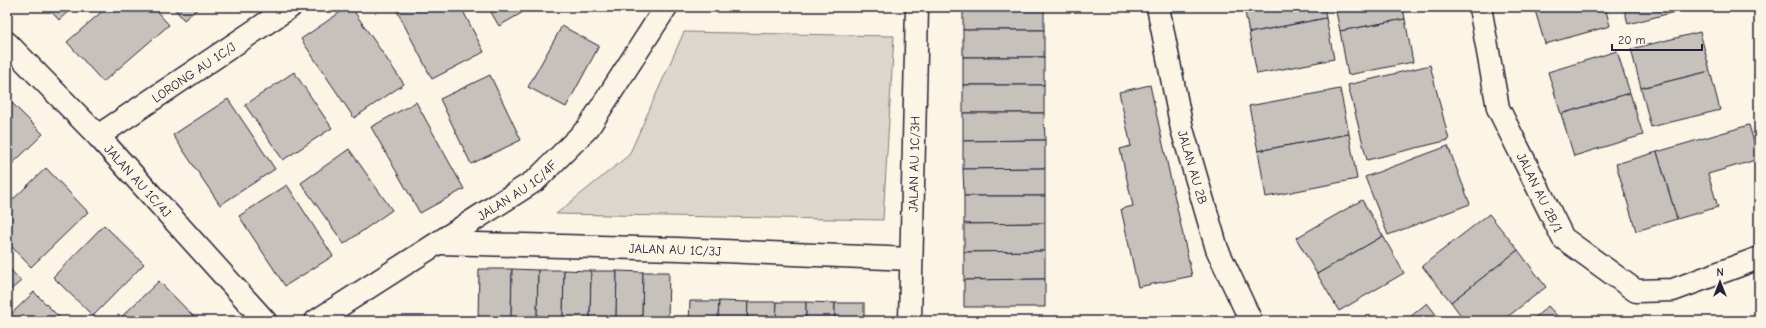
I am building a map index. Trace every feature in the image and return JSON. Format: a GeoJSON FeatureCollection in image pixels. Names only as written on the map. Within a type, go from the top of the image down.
{"type":"FeatureCollection","features":[{"type":"Feature","properties":{"kind":"street","name":"LORONG AU 1C/J"},"geometry":{"type":"LineString","coordinates":[[98,136],[290,7]]}},
{"type":"Feature","properties":{"kind":"street","name":"JALAN AU 1C/4F"},"geometry":{"type":"LineString","coordinates":[[316,321],[536,180],[588,128],[666,7]]}},
{"type":"Feature","properties":{"kind":"street","name":"JALAN AU 1C/3H"},"geometry":{"type":"LineString","coordinates":[[910,321],[917,7]]}},
{"type":"Feature","properties":{"kind":"street","name":"JALAN AU 2B"},"geometry":{"type":"LineString","coordinates":[[1158,7],[1184,136],[1217,249],[1251,321]]}},
{"type":"Feature","properties":{"kind":"street","name":"JALAN AU 2B/1"},"geometry":{"type":"LineString","coordinates":[[1480,7],[1498,108],[1563,238],[1636,291],[1673,290],[1759,258]]}},
{"type":"Feature","properties":{"kind":"street","name":"JALAN AU 1C/4J"},"geometry":{"type":"LineString","coordinates":[[7,43],[98,136],[265,321]]}},
{"type":"Feature","properties":{"kind":"street","name":"JALAN AU 1C/3J"},"geometry":{"type":"LineString","coordinates":[[439,243],[678,249],[911,259]]}},
{"type":"Feature","properties":{"kind":"shaded area"},"geometry":{"type":"Polygon","coordinates":[[[684,32],[894,36],[883,220],[556,214],[629,155],[684,32]]]}},
{"type":"Feature","properties":{"kind":"building"},"geometry":{"type":"Polygon","coordinates":[[[47,7],[73,7],[59,20],[47,7]]]}},
{"type":"Feature","properties":{"kind":"building"},"geometry":{"type":"Polygon","coordinates":[[[107,7],[153,7],[169,25],[103,82],[67,42],[107,7]]]}},
{"type":"Feature","properties":{"kind":"building"},"geometry":{"type":"Polygon","coordinates":[[[173,7],[200,7],[184,20],[173,7]]]}},
{"type":"Feature","properties":{"kind":"building"},"geometry":{"type":"Polygon","coordinates":[[[348,7],[351,7],[404,84],[354,118],[301,39],[348,7]]]}},
{"type":"Feature","properties":{"kind":"building"},"geometry":{"type":"Polygon","coordinates":[[[404,7],[461,7],[484,52],[432,79],[397,11],[404,7]]]}},
{"type":"Feature","properties":{"kind":"building"},"geometry":{"type":"Polygon","coordinates":[[[488,7],[532,7],[499,26],[488,7]]]}},
{"type":"Feature","properties":{"kind":"building"},"geometry":{"type":"Polygon","coordinates":[[[963,7],[1044,7],[1044,30],[963,30],[963,7]]]}},
{"type":"Feature","properties":{"kind":"building"},"geometry":{"type":"Polygon","coordinates":[[[1244,7],[1324,7],[1326,18],[1249,33],[1244,7]]]}},
{"type":"Feature","properties":{"kind":"building"},"geometry":{"type":"Polygon","coordinates":[[[1335,7],[1403,7],[1405,19],[1340,31],[1335,7]]]}},
{"type":"Feature","properties":{"kind":"building"},"geometry":{"type":"Polygon","coordinates":[[[1534,7],[1605,7],[1610,26],[1545,44],[1534,7]]]}},
{"type":"Feature","properties":{"kind":"building"},"geometry":{"type":"Polygon","coordinates":[[[1624,7],[1694,7],[1628,24],[1624,7]]]}},
{"type":"Feature","properties":{"kind":"building"},"geometry":{"type":"Polygon","coordinates":[[[1326,18],[1334,59],[1257,74],[1249,33],[1326,18]]]}},
{"type":"Feature","properties":{"kind":"building"},"geometry":{"type":"Polygon","coordinates":[[[1405,19],[1413,62],[1348,75],[1340,31],[1405,19]]]}},
{"type":"Feature","properties":{"kind":"building"},"geometry":{"type":"Polygon","coordinates":[[[562,26],[599,46],[566,107],[528,87],[562,26]]]}},
{"type":"Feature","properties":{"kind":"building"},"geometry":{"type":"Polygon","coordinates":[[[963,30],[1044,30],[1044,57],[963,57],[963,30]]]}},
{"type":"Feature","properties":{"kind":"building"},"geometry":{"type":"Polygon","coordinates":[[[1700,32],[1710,71],[1641,88],[1631,49],[1700,32]]]}},
{"type":"Feature","properties":{"kind":"building"},"geometry":{"type":"Polygon","coordinates":[[[1617,51],[1630,93],[1561,114],[1548,72],[1617,51]]]}},
{"type":"Feature","properties":{"kind":"building"},"geometry":{"type":"Polygon","coordinates":[[[963,57],[1044,57],[1044,85],[963,85],[963,57]]]}},
{"type":"Feature","properties":{"kind":"building"},"geometry":{"type":"Polygon","coordinates":[[[1430,65],[1449,140],[1367,160],[1348,85],[1430,65]]]}},
{"type":"Feature","properties":{"kind":"building"},"geometry":{"type":"Polygon","coordinates":[[[1710,71],[1720,110],[1651,127],[1641,88],[1710,71]]]}},
{"type":"Feature","properties":{"kind":"building"},"geometry":{"type":"Polygon","coordinates":[[[294,72],[332,128],[283,160],[245,105],[294,72]]]}},
{"type":"Feature","properties":{"kind":"building"},"geometry":{"type":"Polygon","coordinates":[[[490,75],[521,140],[471,164],[440,99],[490,75]]]}},
{"type":"Feature","properties":{"kind":"building"},"geometry":{"type":"Polygon","coordinates":[[[963,85],[1044,85],[1044,113],[963,113],[963,85]]]}},
{"type":"Feature","properties":{"kind":"building"},"geometry":{"type":"Polygon","coordinates":[[[1150,85],[1192,276],[1138,287],[1121,209],[1133,206],[1120,149],[1131,146],[1119,92],[1150,85]]]}},
{"type":"Feature","properties":{"kind":"building"},"geometry":{"type":"Polygon","coordinates":[[[1340,89],[1349,134],[1258,151],[1249,106],[1340,89]]]}},
{"type":"Feature","properties":{"kind":"building"},"geometry":{"type":"Polygon","coordinates":[[[1630,93],[1643,135],[1574,156],[1561,114],[1630,93]]]}},
{"type":"Feature","properties":{"kind":"building"},"geometry":{"type":"Polygon","coordinates":[[[7,98],[43,134],[7,169],[7,98]]]}},
{"type":"Feature","properties":{"kind":"building"},"geometry":{"type":"Polygon","coordinates":[[[228,99],[275,169],[220,205],[173,135],[228,99]]]}},
{"type":"Feature","properties":{"kind":"building"},"geometry":{"type":"Polygon","coordinates":[[[416,102],[464,189],[420,213],[371,127],[416,102]]]}},
{"type":"Feature","properties":{"kind":"building"},"geometry":{"type":"Polygon","coordinates":[[[963,113],[1044,113],[1045,140],[963,141],[963,113]]]}},
{"type":"Feature","properties":{"kind":"building"},"geometry":{"type":"Polygon","coordinates":[[[1749,125],[1759,159],[1708,174],[1718,207],[1677,219],[1657,152],[1749,125]]]}},
{"type":"Feature","properties":{"kind":"building"},"geometry":{"type":"Polygon","coordinates":[[[1349,134],[1357,179],[1266,197],[1258,151],[1349,134]]]}},
{"type":"Feature","properties":{"kind":"building"},"geometry":{"type":"Polygon","coordinates":[[[1045,140],[1045,168],[963,169],[963,141],[1045,140]]]}},
{"type":"Feature","properties":{"kind":"building"},"geometry":{"type":"Polygon","coordinates":[[[1448,146],[1470,204],[1388,235],[1365,177],[1448,146]]]}},
{"type":"Feature","properties":{"kind":"building"},"geometry":{"type":"Polygon","coordinates":[[[349,149],[392,210],[344,244],[301,183],[349,149]]]}},
{"type":"Feature","properties":{"kind":"building"},"geometry":{"type":"Polygon","coordinates":[[[1657,152],[1677,219],[1636,231],[1616,164],[1657,152]]]}},
{"type":"Feature","properties":{"kind":"building"},"geometry":{"type":"Polygon","coordinates":[[[46,168],[88,212],[31,267],[7,242],[7,205],[46,168]]]}},
{"type":"Feature","properties":{"kind":"building"},"geometry":{"type":"Polygon","coordinates":[[[1045,168],[1045,196],[964,196],[963,169],[1045,168]]]}},
{"type":"Feature","properties":{"kind":"building"},"geometry":{"type":"Polygon","coordinates":[[[287,185],[333,256],[285,286],[239,216],[287,185]]]}},
{"type":"Feature","properties":{"kind":"building"},"geometry":{"type":"Polygon","coordinates":[[[964,196],[1045,196],[1045,223],[964,224],[964,196]]]}},
{"type":"Feature","properties":{"kind":"building"},"geometry":{"type":"Polygon","coordinates":[[[1362,200],[1383,236],[1317,274],[1296,238],[1362,200]]]}},
{"type":"Feature","properties":{"kind":"building"},"geometry":{"type":"Polygon","coordinates":[[[1489,214],[1518,250],[1451,302],[1422,266],[1489,214]]]}},
{"type":"Feature","properties":{"kind":"building"},"geometry":{"type":"Polygon","coordinates":[[[1045,223],[1045,251],[964,252],[964,224],[1045,223]]]}},
{"type":"Feature","properties":{"kind":"building"},"geometry":{"type":"Polygon","coordinates":[[[104,225],[144,264],[93,316],[53,277],[104,225]]]}},
{"type":"Feature","properties":{"kind":"building"},"geometry":{"type":"Polygon","coordinates":[[[1383,236],[1404,273],[1339,311],[1317,274],[1383,236]]]}},
{"type":"Feature","properties":{"kind":"building"},"geometry":{"type":"Polygon","coordinates":[[[1518,250],[1546,287],[1502,321],[1465,321],[1451,302],[1518,250]]]}},
{"type":"Feature","properties":{"kind":"building"},"geometry":{"type":"Polygon","coordinates":[[[1045,251],[1045,279],[964,280],[964,252],[1045,251]]]}},
{"type":"Feature","properties":{"kind":"building"},"geometry":{"type":"Polygon","coordinates":[[[7,266],[21,281],[7,293],[7,266]]]}},
{"type":"Feature","properties":{"kind":"building"},"geometry":{"type":"Polygon","coordinates":[[[479,269],[512,269],[511,321],[478,321],[479,269]]]}},
{"type":"Feature","properties":{"kind":"building"},"geometry":{"type":"Polygon","coordinates":[[[512,269],[538,270],[537,321],[511,321],[512,269]]]}},
{"type":"Feature","properties":{"kind":"building"},"geometry":{"type":"Polygon","coordinates":[[[538,270],[564,270],[563,321],[537,321],[538,270]]]}},
{"type":"Feature","properties":{"kind":"building"},"geometry":{"type":"Polygon","coordinates":[[[564,270],[591,271],[590,321],[563,321],[564,270]]]}},
{"type":"Feature","properties":{"kind":"building"},"geometry":{"type":"Polygon","coordinates":[[[591,271],[617,271],[616,321],[590,321],[591,271]]]}},
{"type":"Feature","properties":{"kind":"building"},"geometry":{"type":"Polygon","coordinates":[[[617,271],[643,272],[642,321],[616,321],[617,271]]]}},
{"type":"Feature","properties":{"kind":"building"},"geometry":{"type":"Polygon","coordinates":[[[643,272],[669,272],[668,321],[642,321],[643,272]]]}},
{"type":"Feature","properties":{"kind":"building"},"geometry":{"type":"Polygon","coordinates":[[[1045,279],[1045,307],[964,307],[964,280],[1045,279]]]}},
{"type":"Feature","properties":{"kind":"building"},"geometry":{"type":"Polygon","coordinates":[[[159,281],[198,321],[117,321],[159,281]]]}},
{"type":"Feature","properties":{"kind":"building"},"geometry":{"type":"Polygon","coordinates":[[[34,292],[63,321],[7,321],[7,318],[34,292]]]}},
{"type":"Feature","properties":{"kind":"building"},"geometry":{"type":"Polygon","coordinates":[[[690,301],[719,301],[718,321],[689,321],[690,301]]]}},
{"type":"Feature","properties":{"kind":"building"},"geometry":{"type":"Polygon","coordinates":[[[719,301],[748,302],[747,321],[718,321],[719,301]]]}},
{"type":"Feature","properties":{"kind":"building"},"geometry":{"type":"Polygon","coordinates":[[[748,302],[777,302],[776,321],[747,321],[748,302]]]}},
{"type":"Feature","properties":{"kind":"building"},"geometry":{"type":"Polygon","coordinates":[[[777,302],[806,302],[806,321],[776,321],[777,302]]]}},
{"type":"Feature","properties":{"kind":"building"},"geometry":{"type":"Polygon","coordinates":[[[806,302],[835,303],[835,321],[806,321],[806,302]]]}},
{"type":"Feature","properties":{"kind":"building"},"geometry":{"type":"Polygon","coordinates":[[[835,303],[864,303],[864,321],[835,321],[835,303]]]}},
{"type":"Feature","properties":{"kind":"building"},"geometry":{"type":"Polygon","coordinates":[[[1427,303],[1441,321],[1405,321],[1427,303]]]}},
{"type":"Feature","properties":{"kind":"building"},"geometry":{"type":"Polygon","coordinates":[[[1548,306],[1562,321],[1531,321],[1548,306]]]}}]}
